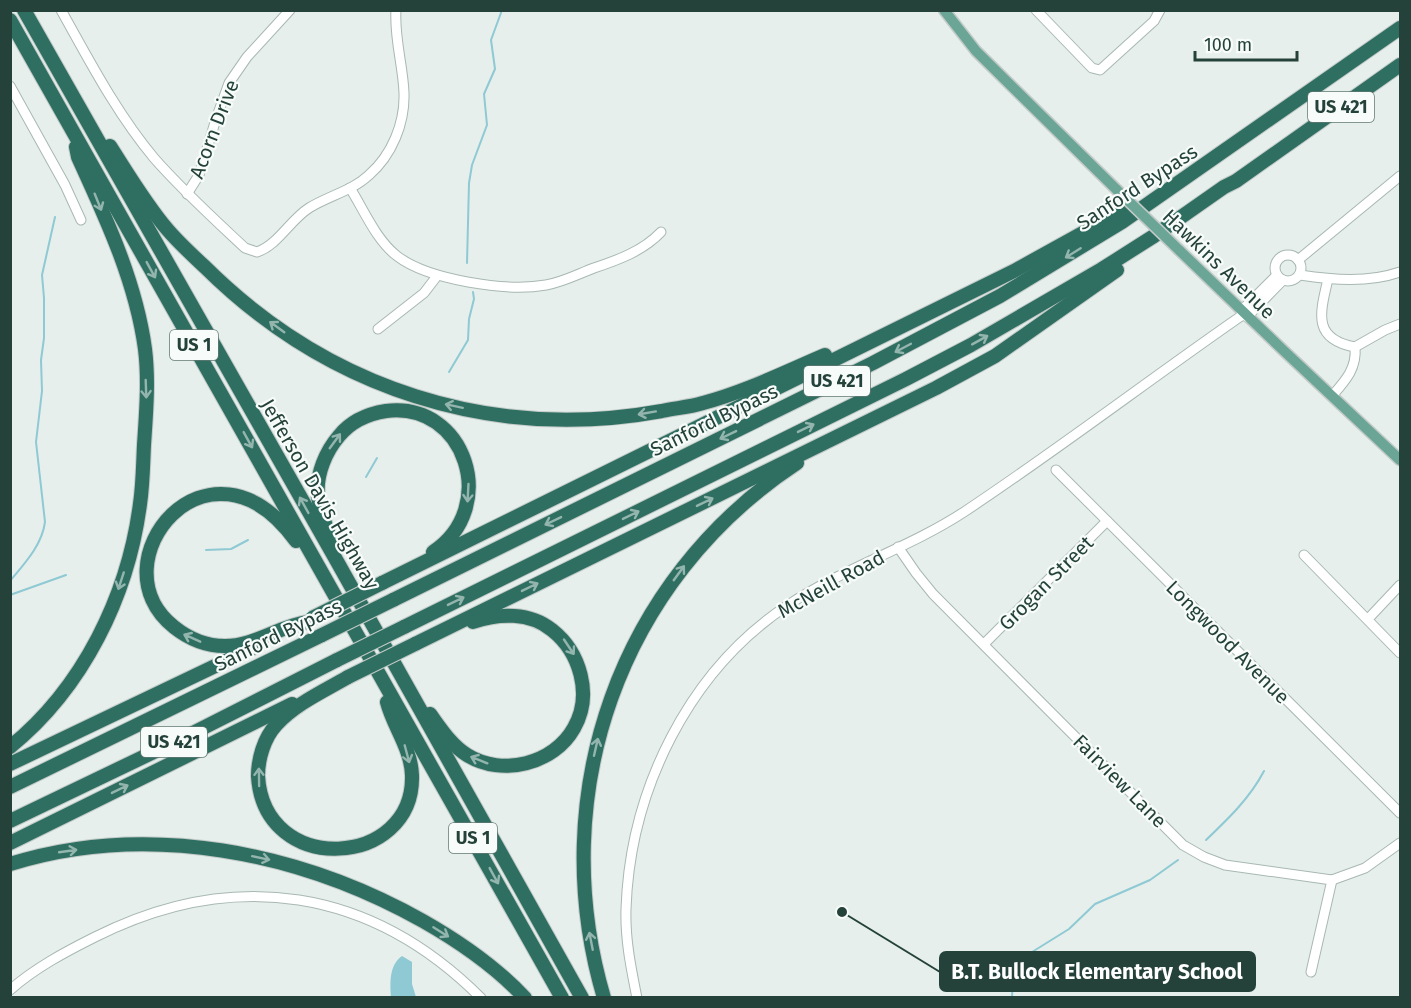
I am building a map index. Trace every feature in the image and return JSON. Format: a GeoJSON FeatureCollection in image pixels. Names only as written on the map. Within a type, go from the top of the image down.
{"type":"FeatureCollection","features":[{"type":"Feature","properties":{"kind":"highway","name":"Jefferson Davis Highway"},"geometry":{"type":"LineString","coordinates":[[24,10],[582,998]]}},
{"type":"Feature","properties":{"kind":"highway","name":"Jefferson Davis Highway"},"geometry":{"type":"LineString","coordinates":[[10,20],[562,998]]}},
{"type":"Feature","properties":{"kind":"highway","name":"Sanford Bypass"},"geometry":{"type":"LineString","coordinates":[[10,787],[951,323],[1122,222],[1401,28]]}},
{"type":"Feature","properties":{"kind":"highway","name":"US 421"},"geometry":{"type":"LineString","coordinates":[[10,821],[197,731],[972,345],[1102,269],[1236,181],[1401,65]]}},
{"type":"Feature","properties":{"kind":"highway"},"geometry":{"type":"LineString","coordinates":[[88,124],[106,140],[167,229],[233,295],[304,346],[356,374],[423,400],[519,418],[564,420],[623,418],[703,403],[759,383],[908,320],[919,318]]}},
{"type":"Feature","properties":{"kind":"highway"},"geometry":{"type":"LineString","coordinates":[[10,764],[310,620],[1014,271],[1111,218],[1261,127]]}},
{"type":"Feature","properties":{"kind":"highway"},"geometry":{"type":"LineString","coordinates":[[10,747],[45,715],[70,684],[96,641],[116,599],[132,547],[140,503],[147,404],[145,350],[130,282],[78,157],[71,128]]}},
{"type":"Feature","properties":{"kind":"highway"},"geometry":{"type":"LineString","coordinates":[[604,998],[587,921],[582,841],[589,780],[599,733],[631,649],[656,606],[685,565],[718,527],[794,465],[994,356],[1225,193],[1236,181]]}},
{"type":"Feature","properties":{"kind":"highway"},"geometry":{"type":"LineString","coordinates":[[334,556],[318,495],[324,457],[334,441],[345,428],[375,412],[404,411],[430,420],[451,436],[463,456],[469,479],[468,506],[454,534],[436,550],[382,583]]}},
{"type":"Feature","properties":{"kind":"highway"},"geometry":{"type":"LineString","coordinates":[[10,843],[870,419],[883,415]]}},
{"type":"Feature","properties":{"kind":"highway"},"geometry":{"type":"LineString","coordinates":[[310,620],[295,623],[267,636],[226,646],[196,641],[182,634],[158,609],[151,596],[146,572],[150,549],[159,529],[175,512],[196,497],[223,493],[243,497],[275,516],[301,548],[316,562]]}},
{"type":"Feature","properties":{"kind":"highway"},"geometry":{"type":"LineString","coordinates":[[406,687],[420,700],[450,741],[479,761],[497,766],[518,766],[541,759],[568,736],[574,728],[581,709],[583,688],[574,654],[563,638],[548,626],[529,618],[507,615],[484,618],[418,642]]}},
{"type":"Feature","properties":{"kind":"highway"},"geometry":{"type":"LineString","coordinates":[[348,677],[292,711],[274,727],[262,750],[258,770],[259,787],[266,807],[275,822],[288,834],[303,843],[329,850],[359,846],[380,835],[399,819],[408,801],[412,774],[410,762],[404,740],[388,705],[382,679]]}},
{"type":"Feature","properties":{"kind":"highway"},"geometry":{"type":"LineString","coordinates":[[10,864],[57,853],[130,844],[232,852],[305,868],[389,902],[441,931],[478,956],[525,998]]}},
{"type":"Feature","properties":{"kind":"main road","name":"Hawkins Avenue"},"geometry":{"type":"LineString","coordinates":[[944,10],[976,51],[1117,190],[1244,314],[1401,460]]}},
{"type":"Feature","properties":{"kind":"street"},"geometry":{"type":"LineString","coordinates":[[61,10],[130,126],[153,157],[187,194],[245,248],[257,252],[266,249],[304,212],[318,202],[350,188],[369,176],[387,155],[403,114],[404,91],[395,23],[396,10]]}},
{"type":"Feature","properties":{"kind":"street","name":"Acorn Drive"},"geometry":{"type":"LineString","coordinates":[[187,194],[199,175],[229,83],[247,57],[290,10]]}},
{"type":"Feature","properties":{"kind":"street"},"geometry":{"type":"LineString","coordinates":[[1036,10],[1092,68],[1100,70],[1154,21],[1160,10]]}},
{"type":"Feature","properties":{"kind":"street"},"geometry":{"type":"LineString","coordinates":[[10,86],[65,184],[81,220]]}},
{"type":"Feature","properties":{"kind":"street"},"geometry":{"type":"LineString","coordinates":[[1298,260],[1401,176]]}},
{"type":"Feature","properties":{"kind":"street"},"geometry":{"type":"LineString","coordinates":[[350,188],[386,246],[410,265],[437,276],[507,286],[546,285],[613,263],[652,242],[661,232]]}},
{"type":"Feature","properties":{"kind":"street"},"geometry":{"type":"LineString","coordinates":[[1300,275],[1301,266],[1298,260],[1289,255],[1282,257],[1276,263],[1280,278],[1293,280],[1300,275],[1328,279],[1386,277],[1401,272]]}},
{"type":"Feature","properties":{"kind":"street"},"geometry":{"type":"LineString","coordinates":[[378,329],[424,293],[437,276]]}},
{"type":"Feature","properties":{"kind":"street","name":"McNeill Road"},"geometry":{"type":"LineString","coordinates":[[637,998],[628,945],[626,911],[629,868],[637,825],[661,755],[676,728],[713,674],[760,626],[786,606],[827,581],[962,513],[1244,314],[1280,278]]}},
{"type":"Feature","properties":{"kind":"street"},"geometry":{"type":"LineString","coordinates":[[1328,279],[1324,297],[1323,329],[1334,341],[1355,347],[1401,324]]}},
{"type":"Feature","properties":{"kind":"street"},"geometry":{"type":"LineString","coordinates":[[1332,396],[1354,368],[1355,347]]}},
{"type":"Feature","properties":{"kind":"street","name":"Longwood Avenue"},"geometry":{"type":"LineString","coordinates":[[1056,470],[1401,813]]}},
{"type":"Feature","properties":{"kind":"street","name":"Grogan Street"},"geometry":{"type":"LineString","coordinates":[[984,644],[1107,521]]}},
{"type":"Feature","properties":{"kind":"street","name":"Fairview Lane"},"geometry":{"type":"LineString","coordinates":[[898,547],[933,594],[1189,849],[1209,860],[1225,865],[1332,880],[1365,868],[1401,843]]}},
{"type":"Feature","properties":{"kind":"street"},"geometry":{"type":"LineString","coordinates":[[1304,555],[1401,653]]}},
{"type":"Feature","properties":{"kind":"street"},"geometry":{"type":"LineString","coordinates":[[1368,619],[1401,585]]}},
{"type":"Feature","properties":{"kind":"street"},"geometry":{"type":"LineString","coordinates":[[1311,972],[1332,880]]}},
{"type":"Feature","properties":{"kind":"street"},"geometry":{"type":"LineString","coordinates":[[10,990],[56,957],[112,928],[167,908],[218,898],[265,896],[312,902],[366,917],[426,950],[460,976],[481,998]]}},
{"type":"Feature","properties":{"kind":"water"},"geometry":{"type":"Polygon","coordinates":[[[402,956],[412,962],[412,984],[416,997],[391,997],[393,969],[402,956]]]}},
{"type":"Feature","properties":{"kind":"waterway"},"geometry":{"type":"LineString","coordinates":[[467,263],[469,183],[472,165],[487,125],[484,94],[495,69],[491,40],[502,10]]}},
{"type":"Feature","properties":{"kind":"waterway"},"geometry":{"type":"LineString","coordinates":[[10,581],[37,546],[45,522],[36,442],[42,391],[41,360],[44,338],[42,275],[55,217]]}},
{"type":"Feature","properties":{"kind":"waterway"},"geometry":{"type":"LineString","coordinates":[[449,372],[468,340],[473,292]]}},
{"type":"Feature","properties":{"kind":"waterway"},"geometry":{"type":"LineString","coordinates":[[366,477],[377,458]]}},
{"type":"Feature","properties":{"kind":"waterway"},"geometry":{"type":"LineString","coordinates":[[206,550],[231,549],[248,540]]}},
{"type":"Feature","properties":{"kind":"waterway"},"geometry":{"type":"LineString","coordinates":[[10,595],[66,575]]}},
{"type":"Feature","properties":{"kind":"waterway"},"geometry":{"type":"LineString","coordinates":[[1206,840],[1245,799],[1264,771]]}},
{"type":"Feature","properties":{"kind":"waterway"},"geometry":{"type":"LineString","coordinates":[[1012,998],[1013,974],[1024,957],[1069,929],[1095,904],[1150,880],[1178,860]]}},
{"type":"Feature","properties":{"kind":"place","name":"B.T. Bullock Elementary School"},"geometry":{"type":"Point","coordinates":[842,912]}}]}
